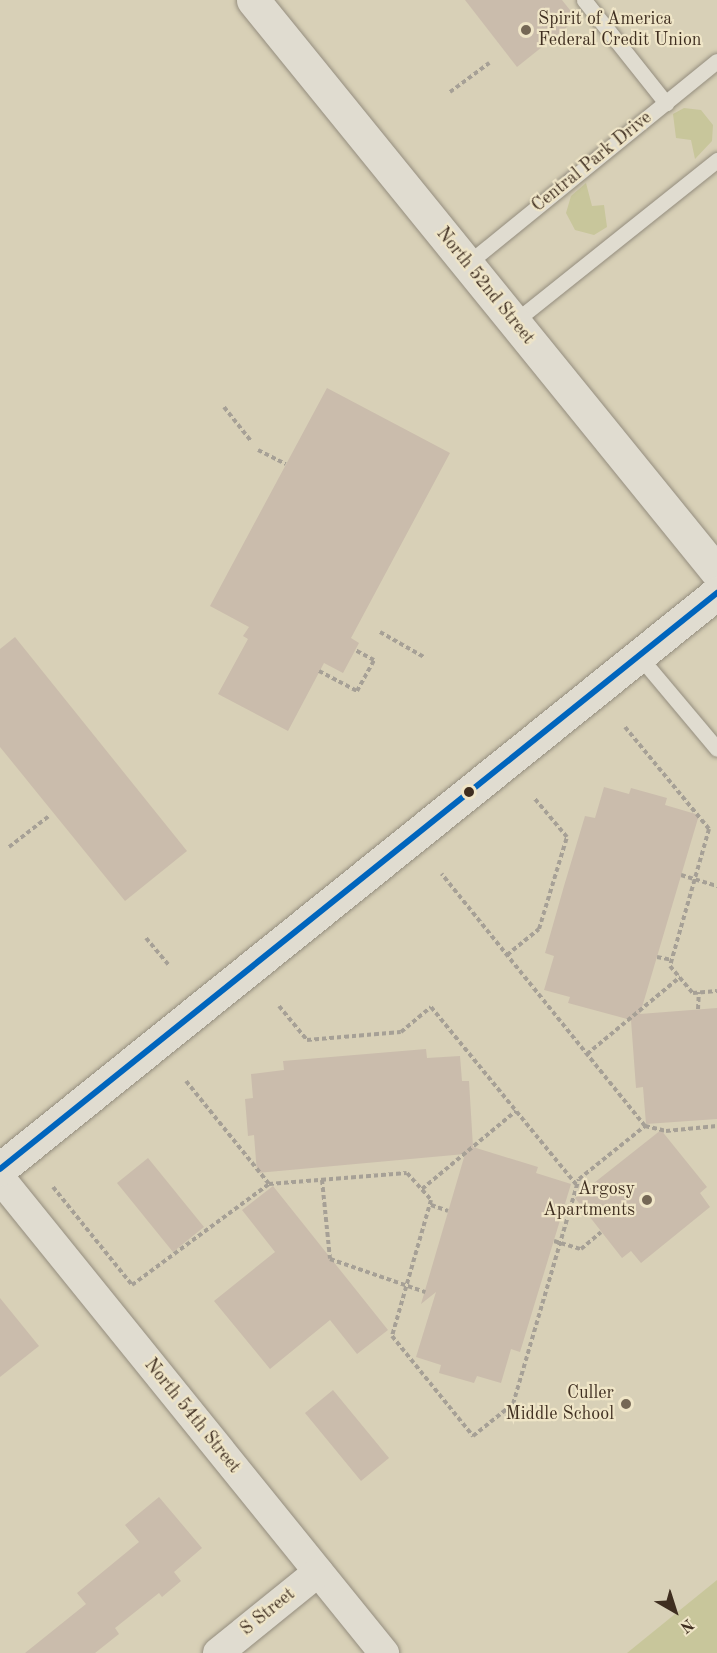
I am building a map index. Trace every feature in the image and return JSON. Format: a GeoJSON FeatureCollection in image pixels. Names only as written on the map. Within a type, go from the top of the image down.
{"type":"FeatureCollection","features":[{"type":"Feature","properties":{"kind":"main road","name":"North 52nd Street"},"geometry":{"type":"LineString","coordinates":[[253,0],[717,572]]}},
{"type":"Feature","properties":{"kind":"main road"},"geometry":{"type":"LineString","coordinates":[[0,1169],[717,593]]}},
{"type":"Feature","properties":{"kind":"street","name":"North 54th Street"},"geometry":{"type":"LineString","coordinates":[[0,1178],[384,1653]]}},
{"type":"Feature","properties":{"kind":"street","name":"S Street"},"geometry":{"type":"LineString","coordinates":[[218,1653],[318,1572]]}},
{"type":"Feature","properties":{"kind":"lane"},"geometry":{"type":"LineString","coordinates":[[584,0],[666,103]]}},
{"type":"Feature","properties":{"kind":"lane","name":"Central Park Drive"},"geometry":{"type":"LineString","coordinates":[[467,264],[717,61]]}},
{"type":"Feature","properties":{"kind":"lane"},"geometry":{"type":"LineString","coordinates":[[514,322],[717,160]]}},
{"type":"Feature","properties":{"kind":"lane"},"geometry":{"type":"LineString","coordinates":[[639,656],[717,749]]}},
{"type":"Feature","properties":{"kind":"path"},"geometry":{"type":"LineString","coordinates":[[450,92],[489,63]]}},
{"type":"Feature","properties":{"kind":"path"},"geometry":{"type":"LineString","coordinates":[[224,407],[251,441]]}},
{"type":"Feature","properties":{"kind":"path"},"geometry":{"type":"LineString","coordinates":[[258,450],[286,464]]}},
{"type":"Feature","properties":{"kind":"path"},"geometry":{"type":"LineString","coordinates":[[380,632],[424,657]]}},
{"type":"Feature","properties":{"kind":"path"},"geometry":{"type":"LineString","coordinates":[[320,671],[357,691],[374,660],[355,650]]}},
{"type":"Feature","properties":{"kind":"path"},"geometry":{"type":"LineString","coordinates":[[625,727],[709,829],[670,966],[693,993],[717,991]]}},
{"type":"Feature","properties":{"kind":"path"},"geometry":{"type":"LineString","coordinates":[[507,955],[539,929],[567,837],[535,799]]}},
{"type":"Feature","properties":{"kind":"path"},"geometry":{"type":"LineString","coordinates":[[9,847],[49,816]]}},
{"type":"Feature","properties":{"kind":"path"},"geometry":{"type":"LineString","coordinates":[[442,874],[645,1126],[666,1131],[717,1126]]}},
{"type":"Feature","properties":{"kind":"path"},"geometry":{"type":"LineString","coordinates":[[681,875],[717,886]]}},
{"type":"Feature","properties":{"kind":"path"},"geometry":{"type":"LineString","coordinates":[[146,938],[169,964]]}},
{"type":"Feature","properties":{"kind":"path"},"geometry":{"type":"LineString","coordinates":[[657,957],[672,960]]}},
{"type":"Feature","properties":{"kind":"path"},"geometry":{"type":"LineString","coordinates":[[587,1054],[680,977]]}},
{"type":"Feature","properties":{"kind":"path"},"geometry":{"type":"LineString","coordinates":[[698,1009],[699,992]]}},
{"type":"Feature","properties":{"kind":"path"},"geometry":{"type":"LineString","coordinates":[[279,1006],[307,1040],[401,1032],[431,1007],[577,1185]]}},
{"type":"Feature","properties":{"kind":"path"},"geometry":{"type":"LineString","coordinates":[[186,1081],[269,1184]]}},
{"type":"Feature","properties":{"kind":"path"},"geometry":{"type":"LineString","coordinates":[[422,1189],[516,1110]]}},
{"type":"Feature","properties":{"kind":"path"},"geometry":{"type":"LineString","coordinates":[[53,1187],[132,1285],[269,1184],[407,1173],[422,1189],[431,1206],[392,1336],[473,1436],[513,1404],[579,1179],[645,1126]]}},
{"type":"Feature","properties":{"kind":"path"},"geometry":{"type":"LineString","coordinates":[[322,1180],[330,1259],[425,1292]]}},
{"type":"Feature","properties":{"kind":"path"},"geometry":{"type":"LineString","coordinates":[[431,1206],[448,1211]]}},
{"type":"Feature","properties":{"kind":"path"},"geometry":{"type":"LineString","coordinates":[[554,1241],[581,1249],[601,1232]]}},
{"type":"Feature","properties":{"kind":"shaded area"},"geometry":{"type":"Polygon","coordinates":[[[684,108],[701,110],[713,125],[712,141],[695,159],[691,140],[676,138],[673,114],[684,108]]]}},
{"type":"Feature","properties":{"kind":"shaded area"},"geometry":{"type":"Polygon","coordinates":[[[586,183],[592,206],[604,205],[607,227],[594,235],[575,230],[566,213],[571,196],[586,183]]]}},
{"type":"Feature","properties":{"kind":"shaded area"},"geometry":{"type":"Polygon","coordinates":[[[717,1580],[717,1653],[627,1653],[717,1580]]]}},
{"type":"Feature","properties":{"kind":"building","name":"Spirit of America Federal Credit Union"},"geometry":{"type":"Polygon","coordinates":[[[465,0],[562,0],[577,19],[517,67],[465,0]]]}},
{"type":"Feature","properties":{"kind":"building"},"geometry":{"type":"Polygon","coordinates":[[[327,388],[450,453],[351,638],[359,643],[343,673],[324,663],[288,731],[218,694],[248,639],[243,636],[249,627],[210,606],[327,388]]]}},
{"type":"Feature","properties":{"kind":"building"},"geometry":{"type":"Polygon","coordinates":[[[15,637],[187,851],[125,901],[0,747],[0,649],[15,637]]]}},
{"type":"Feature","properties":{"kind":"building"},"geometry":{"type":"Polygon","coordinates":[[[604,787],[629,794],[631,788],[667,798],[665,805],[699,815],[640,1014],[717,1008],[717,1119],[646,1124],[643,1087],[636,1088],[631,1020],[568,1003],[570,997],[544,990],[554,956],[545,953],[564,886],[585,816],[595,818],[604,787]]]}},
{"type":"Feature","properties":{"kind":"building"},"geometry":{"type":"Polygon","coordinates":[[[426,1049],[427,1058],[460,1056],[462,1081],[469,1081],[473,1147],[538,1167],[536,1173],[571,1184],[520,1352],[511,1349],[501,1383],[477,1376],[474,1383],[439,1373],[441,1365],[416,1357],[436,1292],[421,1304],[465,1154],[257,1173],[254,1135],[248,1136],[245,1099],[253,1098],[251,1074],[284,1070],[283,1061],[426,1049]]]}},
{"type":"Feature","properties":{"kind":"building","name":"Argosy Apartments"},"geometry":{"type":"Polygon","coordinates":[[[661,1130],[707,1187],[700,1193],[710,1207],[641,1263],[631,1251],[622,1258],[575,1198],[661,1130]]]}},
{"type":"Feature","properties":{"kind":"building"},"geometry":{"type":"Polygon","coordinates":[[[148,1158],[204,1227],[173,1252],[117,1183],[148,1158]]]}},
{"type":"Feature","properties":{"kind":"building"},"geometry":{"type":"Polygon","coordinates":[[[273,1186],[388,1330],[357,1354],[330,1320],[270,1369],[214,1301],[275,1252],[242,1210],[273,1186]]]}},
{"type":"Feature","properties":{"kind":"building"},"geometry":{"type":"Polygon","coordinates":[[[0,1298],[39,1346],[0,1377],[0,1298]]]}},
{"type":"Feature","properties":{"kind":"building"},"geometry":{"type":"Polygon","coordinates":[[[333,1390],[389,1458],[361,1481],[305,1413],[333,1390]]]}},
{"type":"Feature","properties":{"kind":"building"},"geometry":{"type":"Polygon","coordinates":[[[159,1497],[202,1548],[174,1572],[181,1581],[162,1597],[159,1593],[115,1628],[119,1634],[95,1653],[25,1653],[86,1604],[77,1593],[139,1542],[125,1525],[159,1497]]]}},
{"type":"Feature","properties":{"kind":"transit line"},"geometry":{"type":"LineString","coordinates":[[0,1169],[717,593]]}},
{"type":"Feature","properties":{"kind":"place","name":"Spirit of America Federal Credit Union"},"geometry":{"type":"Point","coordinates":[526,30]}},
{"type":"Feature","properties":{"kind":"place","name":"Argosy Apartments"},"geometry":{"type":"Point","coordinates":[647,1200]}},
{"type":"Feature","properties":{"kind":"place","name":"Culler Middle School"},"geometry":{"type":"Point","coordinates":[626,1404]}}]}
